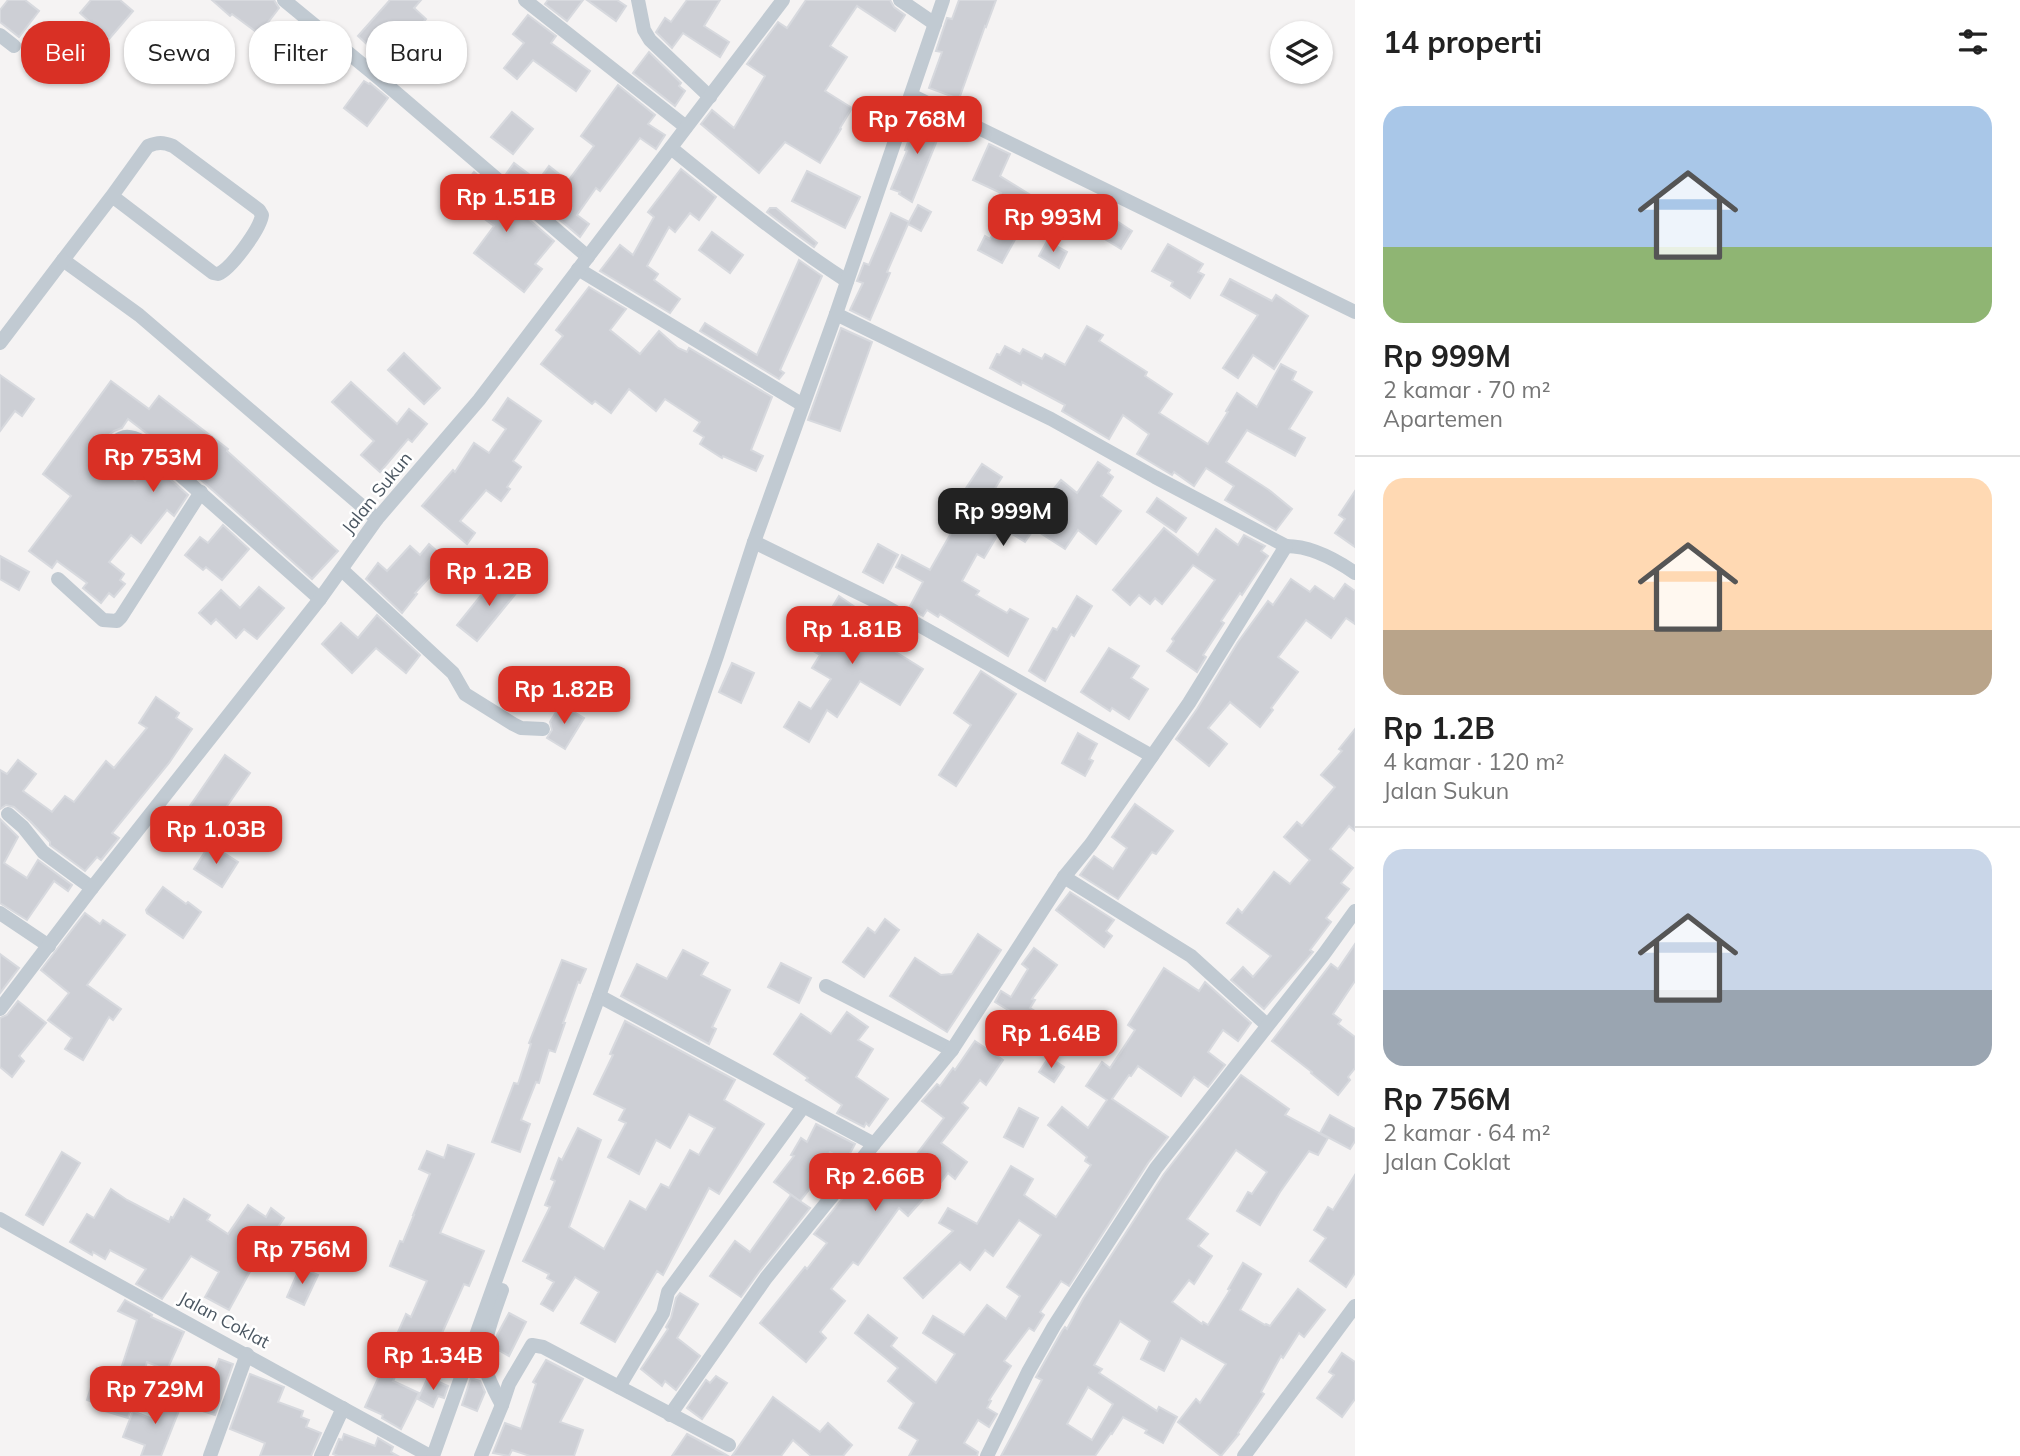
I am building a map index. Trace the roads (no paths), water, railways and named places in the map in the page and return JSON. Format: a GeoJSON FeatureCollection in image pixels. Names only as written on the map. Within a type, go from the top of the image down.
{"type":"FeatureCollection","features":[{"type":"Feature","properties":{"kind":"street"},"geometry":{"type":"LineString","coordinates":[[284,0],[588,257]]}},
{"type":"Feature","properties":{"kind":"street"},"geometry":{"type":"LineString","coordinates":[[525,0],[687,127]]}},
{"type":"Feature","properties":{"kind":"street"},"geometry":{"type":"LineString","coordinates":[[638,0],[644,30],[650,40],[710,97]]}},
{"type":"Feature","properties":{"kind":"street","name":"Jalan Sukun"},"geometry":{"type":"LineString","coordinates":[[0,1009],[320,599],[377,519],[479,400],[783,0]]}},
{"type":"Feature","properties":{"kind":"street"},"geometry":{"type":"LineString","coordinates":[[900,0],[935,24]]}},
{"type":"Feature","properties":{"kind":"street"},"geometry":{"type":"LineString","coordinates":[[432,1456],[599,996],[943,0]]}},
{"type":"Feature","properties":{"kind":"street"},"geometry":{"type":"LineString","coordinates":[[0,35],[15,46]]}},
{"type":"Feature","properties":{"kind":"street"},"geometry":{"type":"LineString","coordinates":[[911,95],[1355,312]]}},
{"type":"Feature","properties":{"kind":"street"},"geometry":{"type":"LineString","coordinates":[[0,343],[148,146],[156,142],[173,146],[259,210],[262,220],[227,268],[218,274],[212,273],[112,196]]}},
{"type":"Feature","properties":{"kind":"street"},"geometry":{"type":"LineString","coordinates":[[671,148],[783,237],[847,281]]}},
{"type":"Feature","properties":{"kind":"street"},"geometry":{"type":"LineString","coordinates":[[63,260],[139,315],[377,519]]}},
{"type":"Feature","properties":{"kind":"street"},"geometry":{"type":"LineString","coordinates":[[579,270],[803,405]]}},
{"type":"Feature","properties":{"kind":"street"},"geometry":{"type":"LineString","coordinates":[[836,314],[1051,419],[1155,478],[1286,546],[1324,554],[1355,573]]}},
{"type":"Feature","properties":{"kind":"street"},"geometry":{"type":"LineString","coordinates":[[107,449],[124,436],[132,436],[143,442],[320,599]]}},
{"type":"Feature","properties":{"kind":"street"},"geometry":{"type":"LineString","coordinates":[[58,579],[103,620],[117,621],[201,492]]}},
{"type":"Feature","properties":{"kind":"street"},"geometry":{"type":"LineString","coordinates":[[754,542],[883,605],[1152,756]]}},
{"type":"Feature","properties":{"kind":"street"},"geometry":{"type":"LineString","coordinates":[[670,1415],[766,1278],[952,1050],[1064,877],[1091,844],[1189,703],[1286,546]]}},
{"type":"Feature","properties":{"kind":"street"},"geometry":{"type":"LineString","coordinates":[[342,570],[453,673],[465,694],[521,728],[543,729]]}},
{"type":"Feature","properties":{"kind":"street"},"geometry":{"type":"LineString","coordinates":[[8,814],[23,827],[43,852],[92,888]]}},
{"type":"Feature","properties":{"kind":"street"},"geometry":{"type":"LineString","coordinates":[[1064,877],[1191,956],[1267,1025]]}},
{"type":"Feature","properties":{"kind":"street"},"geometry":{"type":"LineString","coordinates":[[987,1456],[1054,1326],[1156,1168],[1355,911]]}},
{"type":"Feature","properties":{"kind":"street"},"geometry":{"type":"LineString","coordinates":[[0,913],[49,946]]}},
{"type":"Feature","properties":{"kind":"street"},"geometry":{"type":"LineString","coordinates":[[826,986],[952,1050]]}},
{"type":"Feature","properties":{"kind":"street"},"geometry":{"type":"LineString","coordinates":[[599,996],[874,1144]]}},
{"type":"Feature","properties":{"kind":"street"},"geometry":{"type":"LineString","coordinates":[[619,1387],[663,1313],[668,1292],[803,1107]]}},
{"type":"Feature","properties":{"kind":"street"},"geometry":{"type":"LineString","coordinates":[[502,1405],[488,1375],[485,1348],[528,1212],[530,1184]]}},
{"type":"Feature","properties":{"kind":"street","name":"Jalan Coklat"},"geometry":{"type":"LineString","coordinates":[[0,1219],[432,1456]]}},
{"type":"Feature","properties":{"kind":"street"},"geometry":{"type":"LineString","coordinates":[[1244,1456],[1355,1306]]}},
{"type":"Feature","properties":{"kind":"street"},"geometry":{"type":"LineString","coordinates":[[481,1456],[509,1384],[532,1345],[543,1347],[729,1445]]}},
{"type":"Feature","properties":{"kind":"street"},"geometry":{"type":"LineString","coordinates":[[210,1456],[247,1354]]}},
{"type":"Feature","properties":{"kind":"street"},"geometry":{"type":"LineString","coordinates":[[321,1456],[343,1408]]}}]}
